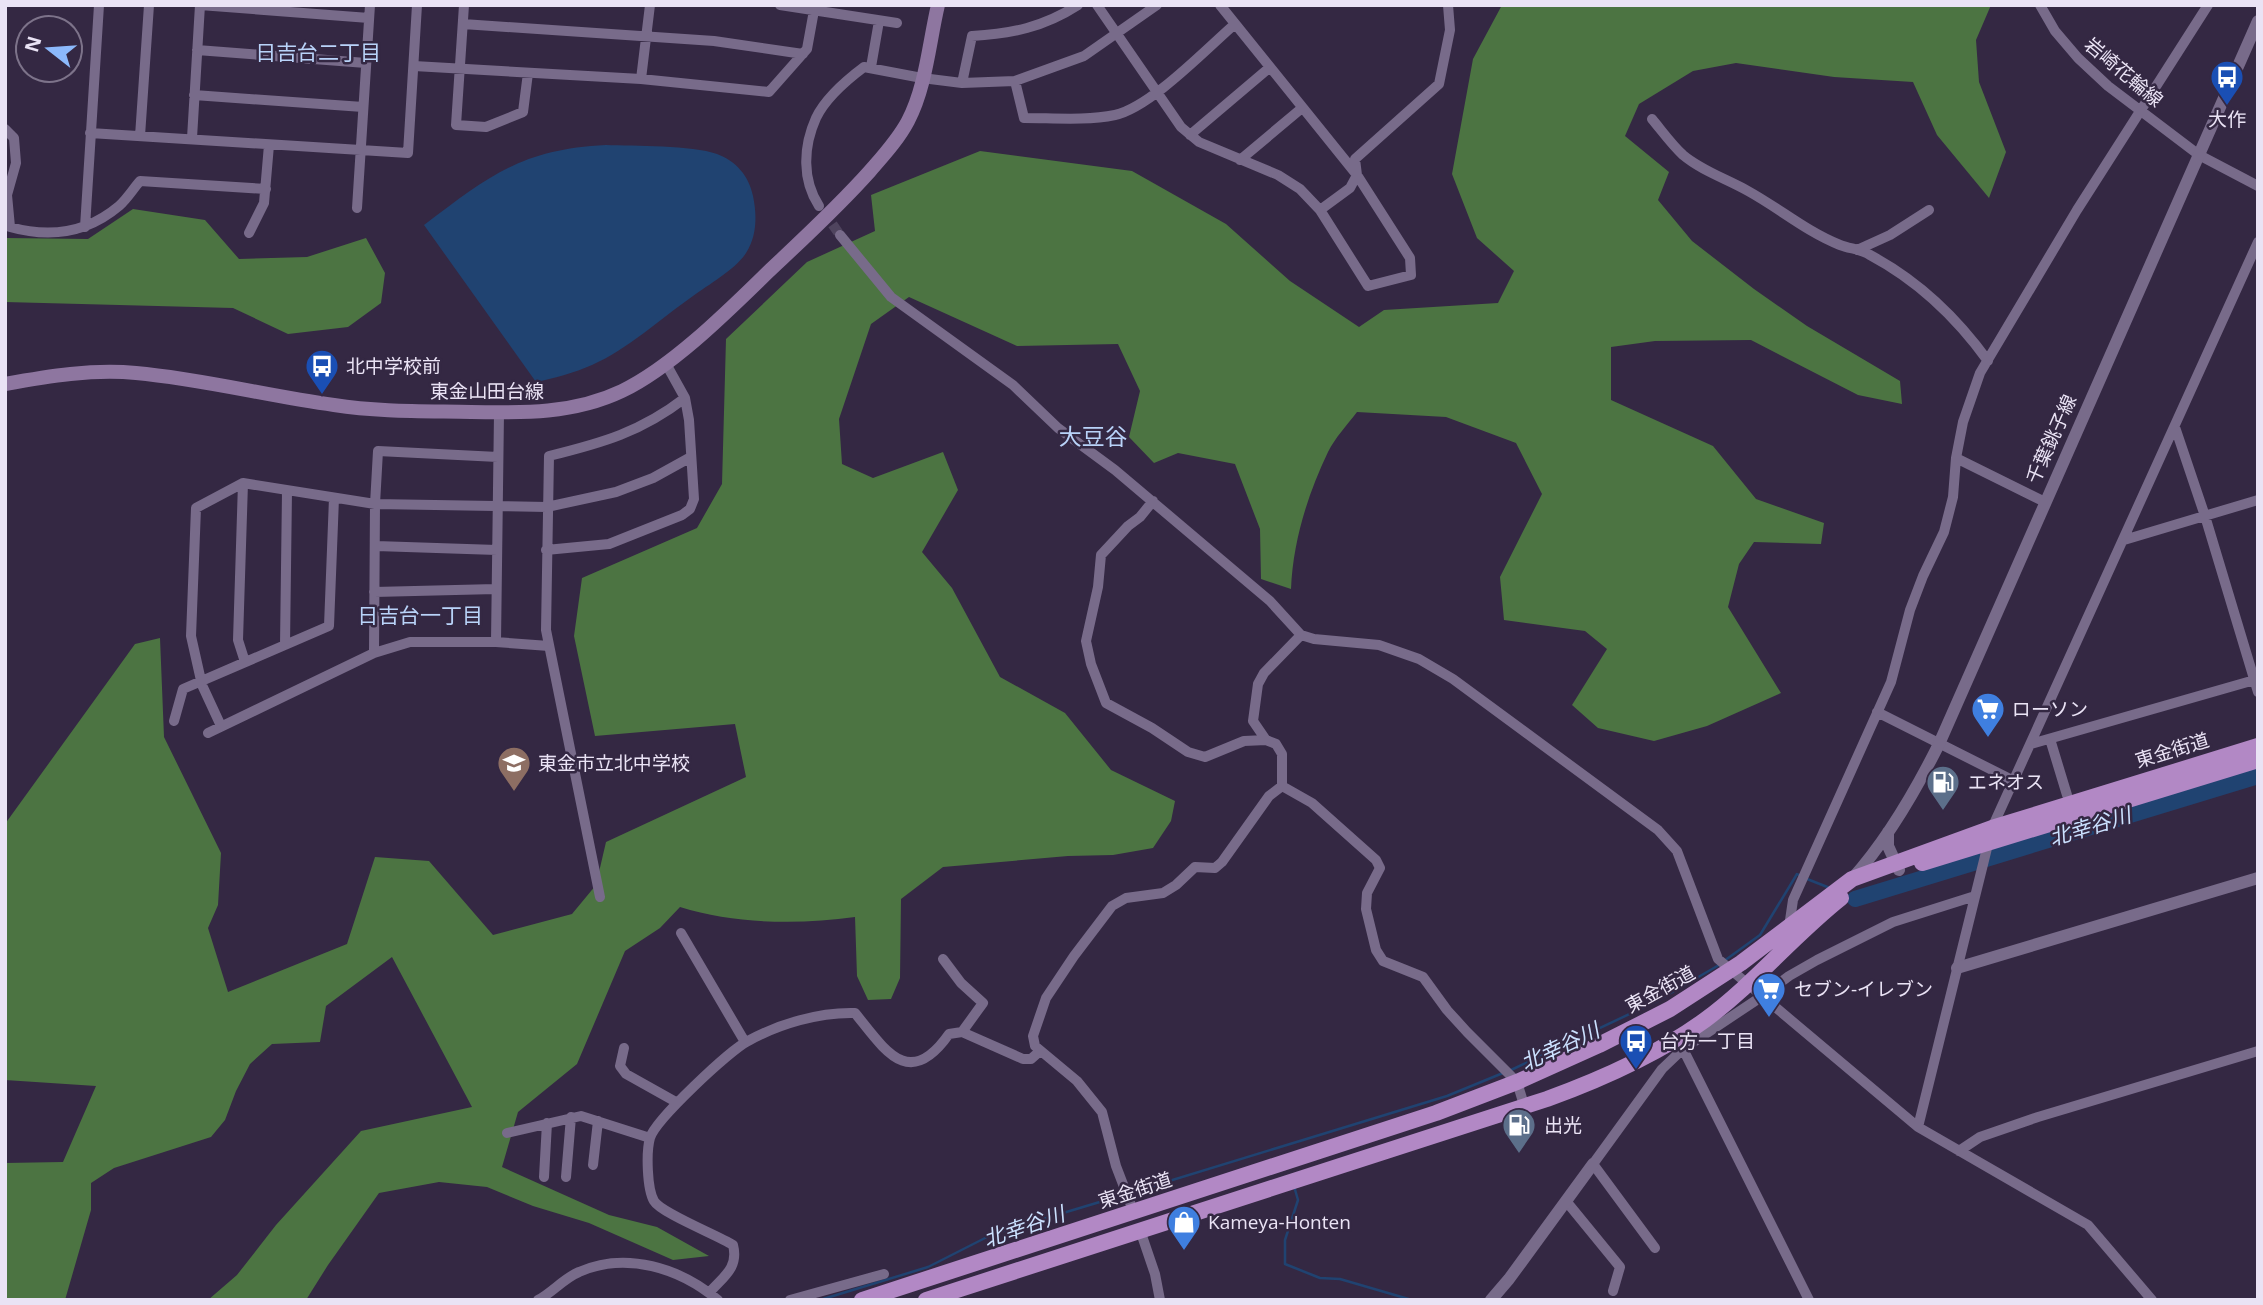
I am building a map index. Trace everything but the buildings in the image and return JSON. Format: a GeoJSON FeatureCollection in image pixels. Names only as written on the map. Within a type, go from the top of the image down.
{"type":"FeatureCollection","features":[{"type":"Feature","properties":{"kind":"highway","name":"東金街道"},"geometry":{"type":"LineString","coordinates":[[862,1300],[1436,1113],[1517,1082],[1658,1015],[1731,971],[1852,879],[2258,746]]}},
{"type":"Feature","properties":{"kind":"highway","name":"東金街道"},"geometry":{"type":"LineString","coordinates":[[1990,835],[2258,760]]}},
{"type":"Feature","properties":{"kind":"highway","name":"東金街道"},"geometry":{"type":"LineString","coordinates":[[926,1300],[1596,1080],[1650,1053],[1705,1019],[1843,897],[1897,866]]}},
{"type":"Feature","properties":{"kind":"highway"},"geometry":{"type":"LineString","coordinates":[[1134,1213],[1140,1230]]}},
{"type":"Feature","properties":{"kind":"main road","name":"東金山田台線"},"geometry":{"type":"LineString","coordinates":[[5,384],[97,372],[135,373],[208,382],[371,410],[499,413],[536,413],[582,405],[621,392],[665,362],[723,316],[844,200],[888,150],[908,121],[922,78],[938,5]]}},
{"type":"Feature","properties":{"kind":"street"},"geometry":{"type":"LineString","coordinates":[[85,227],[99,5]]}},
{"type":"Feature","properties":{"kind":"street"},"geometry":{"type":"LineString","coordinates":[[140,136],[149,5]]}},
{"type":"Feature","properties":{"kind":"street"},"geometry":{"type":"LineString","coordinates":[[191,138],[200,5],[369,18]]}},
{"type":"Feature","properties":{"kind":"street"},"geometry":{"type":"LineString","coordinates":[[356,208],[370,5]]}},
{"type":"Feature","properties":{"kind":"street"},"geometry":{"type":"LineString","coordinates":[[90,133],[408,153],[417,5]]}},
{"type":"Feature","properties":{"kind":"street"},"geometry":{"type":"LineString","coordinates":[[464,5],[456,125],[486,127],[523,112],[528,73]]}},
{"type":"Feature","properties":{"kind":"street"},"geometry":{"type":"LineString","coordinates":[[642,79],[650,5]]}},
{"type":"Feature","properties":{"kind":"street"},"geometry":{"type":"LineString","coordinates":[[780,5],[814,7],[897,23]]}},
{"type":"Feature","properties":{"kind":"street"},"geometry":{"type":"LineString","coordinates":[[962,83],[972,37],[1003,35],[1029,29],[1078,5]]}},
{"type":"Feature","properties":{"kind":"street"},"geometry":{"type":"LineString","coordinates":[[1097,5],[1170,113],[1190,135],[1278,175],[1300,189],[1320,209],[1368,285],[1411,275],[1410,258],[1357,175],[1220,5]]}},
{"type":"Feature","properties":{"kind":"street"},"geometry":{"type":"LineString","coordinates":[[819,206],[810,192],[807,179],[807,151],[817,117],[845,82],[864,67],[962,83],[1015,81],[1084,56],[1157,5]]}},
{"type":"Feature","properties":{"kind":"street"},"geometry":{"type":"LineString","coordinates":[[1320,209],[1350,188],[1357,175],[1355,159],[1439,84],[1450,30],[1448,5]]}},
{"type":"Feature","properties":{"kind":"street","name":"岩崎花輪線"},"geometry":{"type":"LineString","coordinates":[[2040,5],[2055,32],[2108,86],[2199,155],[2258,186]]}},
{"type":"Feature","properties":{"kind":"street"},"geometry":{"type":"LineString","coordinates":[[1789,928],[1793,900],[1891,682],[1910,610],[1944,532],[1953,497],[1956,458],[1971,396],[1988,360],[2077,210],[2208,5]]}},
{"type":"Feature","properties":{"kind":"street"},"geometry":{"type":"LineString","coordinates":[[414,66],[642,79],[769,92],[807,49],[814,7]]}},
{"type":"Feature","properties":{"kind":"street"},"geometry":{"type":"LineString","coordinates":[[871,67],[879,20]]}},
{"type":"Feature","properties":{"kind":"street","name":"千葉銚子線"},"geometry":{"type":"LineString","coordinates":[[1852,879],[1888,832],[1939,744],[2258,21]]}},
{"type":"Feature","properties":{"kind":"street"},"geometry":{"type":"LineString","coordinates":[[463,24],[715,41],[803,54]]}},
{"type":"Feature","properties":{"kind":"street"},"geometry":{"type":"LineString","coordinates":[[1015,81],[1024,118],[1116,115],[1135,107],[1157,92],[1235,24]]}},
{"type":"Feature","properties":{"kind":"street"},"geometry":{"type":"LineString","coordinates":[[197,50],[366,63]]}},
{"type":"Feature","properties":{"kind":"street"},"geometry":{"type":"LineString","coordinates":[[1190,135],[1269,68]]}},
{"type":"Feature","properties":{"kind":"street"},"geometry":{"type":"LineString","coordinates":[[194,94],[363,107]]}},
{"type":"Feature","properties":{"kind":"street"},"geometry":{"type":"LineString","coordinates":[[1240,160],[1302,108]]}},
{"type":"Feature","properties":{"kind":"street"},"geometry":{"type":"LineString","coordinates":[[1652,119],[1694,163],[1748,191],[1810,230],[1840,245],[1868,253],[1896,271],[1942,306],[1964,328],[1988,360]]}},
{"type":"Feature","properties":{"kind":"street"},"geometry":{"type":"LineString","coordinates":[[5,130],[14,138],[16,163],[7,195],[10,227],[34,234],[57,233],[85,227],[119,206],[140,181],[266,190]]}},
{"type":"Feature","properties":{"kind":"street"},"geometry":{"type":"LineString","coordinates":[[249,233],[264,203],[269,145]]}},
{"type":"Feature","properties":{"kind":"street"},"geometry":{"type":"LineString","coordinates":[[1857,250],[1890,235],[1929,210]]}},
{"type":"Feature","properties":{"kind":"street"},"geometry":{"type":"LineString","coordinates":[[840,235],[891,297],[1013,385],[1058,428],[1153,501],[1270,601],[1301,635],[1314,639],[1379,645],[1419,659],[1453,679],[1658,830],[1676,851],[1691,883],[1718,959],[1918,1127],[2088,1225],[2152,1300]]}},
{"type":"Feature","properties":{"kind":"street"},"geometry":{"type":"LineString","coordinates":[[1918,1127],[1990,835],[2258,242]]}},
{"type":"Feature","properties":{"kind":"street"},"geometry":{"type":"LineString","coordinates":[[546,550],[609,544],[682,515],[690,509],[694,499],[685,398],[665,362]]}},
{"type":"Feature","properties":{"kind":"street"},"geometry":{"type":"LineString","coordinates":[[600,897],[547,630],[549,456],[606,442],[660,417],[685,398]]}},
{"type":"Feature","properties":{"kind":"street"},"geometry":{"type":"LineString","coordinates":[[496,642],[499,413]]}},
{"type":"Feature","properties":{"kind":"street"},"geometry":{"type":"LineString","coordinates":[[2175,427],[2258,692]]}},
{"type":"Feature","properties":{"kind":"street"},"geometry":{"type":"LineString","coordinates":[[373,653],[378,451],[498,457]]}},
{"type":"Feature","properties":{"kind":"street"},"geometry":{"type":"LineString","coordinates":[[221,726],[201,681],[191,636],[196,508],[243,483],[375,504],[547,507],[616,492],[653,478],[691,457]]}},
{"type":"Feature","properties":{"kind":"street"},"geometry":{"type":"LineString","coordinates":[[1956,458],[2045,502]]}},
{"type":"Feature","properties":{"kind":"street"},"geometry":{"type":"LineString","coordinates":[[243,483],[238,640],[245,662]]}},
{"type":"Feature","properties":{"kind":"street"},"geometry":{"type":"LineString","coordinates":[[285,645],[287,491]]}},
{"type":"Feature","properties":{"kind":"street"},"geometry":{"type":"LineString","coordinates":[[174,721],[183,688],[330,626],[334,498]]}},
{"type":"Feature","properties":{"kind":"street"},"geometry":{"type":"LineString","coordinates":[[2124,540],[2258,500]]}},
{"type":"Feature","properties":{"kind":"street"},"geometry":{"type":"LineString","coordinates":[[1153,501],[1101,555],[1098,587],[1086,642],[1091,664],[1106,703],[1152,728],[1188,752],[1205,757],[1244,741],[1266,740]]}},
{"type":"Feature","properties":{"kind":"street"},"geometry":{"type":"LineString","coordinates":[[376,545],[497,550]]}},
{"type":"Feature","properties":{"kind":"street"},"geometry":{"type":"LineString","coordinates":[[374,592],[496,590]]}},
{"type":"Feature","properties":{"kind":"street"},"geometry":{"type":"LineString","coordinates":[[1282,786],[1280,748],[1266,740],[1253,720],[1258,684],[1264,673],[1301,635]]}},
{"type":"Feature","properties":{"kind":"street"},"geometry":{"type":"LineString","coordinates":[[208,733],[373,653],[410,642],[496,642],[549,646]]}},
{"type":"Feature","properties":{"kind":"street"},"geometry":{"type":"LineString","coordinates":[[2031,744],[2256,680]]}},
{"type":"Feature","properties":{"kind":"street"},"geometry":{"type":"LineString","coordinates":[[1878,712],[2014,781]]}},
{"type":"Feature","properties":{"kind":"street"},"geometry":{"type":"LineString","coordinates":[[2050,739],[2067,795]]}},
{"type":"Feature","properties":{"kind":"street"},"geometry":{"type":"LineString","coordinates":[[1134,1213],[1116,1166],[1102,1112],[1077,1081],[1035,1046],[1033,1036],[1046,998],[1112,906],[1126,898],[1163,892],[1176,885],[1195,867],[1215,868],[1269,796],[1282,786]]}},
{"type":"Feature","properties":{"kind":"street"},"geometry":{"type":"LineString","coordinates":[[1282,786],[1312,803],[1376,860],[1380,867],[1367,893],[1366,909],[1373,941],[1383,961],[1423,977],[1447,1010],[1517,1082],[1524,1105]]}},
{"type":"Feature","properties":{"kind":"street"},"geometry":{"type":"LineString","coordinates":[[1888,832],[1888,846],[1897,866]]}},
{"type":"Feature","properties":{"kind":"street"},"geometry":{"type":"LineString","coordinates":[[1957,968],[2258,878]]}},
{"type":"Feature","properties":{"kind":"street"},"geometry":{"type":"LineString","coordinates":[[1491,1300],[1662,1069],[1683,1049],[1789,976],[1893,922],[1975,895]]}},
{"type":"Feature","properties":{"kind":"street"},"geometry":{"type":"LineString","coordinates":[[681,933],[745,1042]]}},
{"type":"Feature","properties":{"kind":"street"},"geometry":{"type":"LineString","coordinates":[[943,959],[961,983],[983,1003],[962,1032]]}},
{"type":"Feature","properties":{"kind":"street"},"geometry":{"type":"LineString","coordinates":[[538,1300],[576,1273],[615,1263],[655,1266],[677,1273],[713,1296],[731,1270],[736,1257],[733,1245],[669,1214],[655,1203],[649,1186],[650,1138],[655,1126],[677,1102],[745,1042],[772,1030],[816,1017],[855,1013],[897,1060],[915,1062],[929,1056],[949,1034],[962,1032],[1023,1059],[1031,1059],[1040,1051]]}},
{"type":"Feature","properties":{"kind":"street"},"geometry":{"type":"LineString","coordinates":[[624,1048],[620,1066],[626,1074],[677,1102]]}},
{"type":"Feature","properties":{"kind":"street"},"geometry":{"type":"LineString","coordinates":[[1683,1049],[1809,1300]]}},
{"type":"Feature","properties":{"kind":"street"},"geometry":{"type":"LineString","coordinates":[[1959,1151],[1980,1138],[2038,1117],[2258,1051]]}},
{"type":"Feature","properties":{"kind":"street"},"geometry":{"type":"LineString","coordinates":[[1650,1053],[1662,1069]]}},
{"type":"Feature","properties":{"kind":"street"},"geometry":{"type":"LineString","coordinates":[[507,1133],[581,1116],[650,1138]]}},
{"type":"Feature","properties":{"kind":"street"},"geometry":{"type":"LineString","coordinates":[[566,1177],[571,1117]]}},
{"type":"Feature","properties":{"kind":"street"},"geometry":{"type":"LineString","coordinates":[[593,1165],[598,1121]]}},
{"type":"Feature","properties":{"kind":"street"},"geometry":{"type":"LineString","coordinates":[[544,1177],[547,1123]]}},
{"type":"Feature","properties":{"kind":"street"},"geometry":{"type":"LineString","coordinates":[[1593,1164],[1656,1248]]}},
{"type":"Feature","properties":{"kind":"street"},"geometry":{"type":"LineString","coordinates":[[1566,1201],[1620,1267],[1613,1291]]}},
{"type":"Feature","properties":{"kind":"street"},"geometry":{"type":"LineString","coordinates":[[1140,1230],[1160,1300]]}},
{"type":"Feature","properties":{"kind":"street"},"geometry":{"type":"LineString","coordinates":[[790,1300],[884,1274]]}},
{"type":"Feature","properties":{"kind":"green space"},"geometry":{"type":"Polygon","coordinates":[[[1502,5],[1991,5],[1976,40],[1979,82],[2006,152],[1989,198],[1937,135],[1913,82],[1834,77],[1736,63],[1693,71],[1639,104],[1625,136],[1669,172],[1658,200],[1692,241],[1807,326],[1900,381],[1902,404],[1858,395],[1751,340],[1655,341],[1611,347],[1611,400],[1713,446],[1756,499],[1824,523],[1821,544],[1754,542],[1739,564],[1728,607],[1781,693],[1707,726],[1654,741],[1598,728],[1572,705],[1607,649],[1585,631],[1504,620],[1500,577],[1542,494],[1516,443],[1446,417],[1357,412],[1331,447],[1314,485],[1298,537],[1291,589],[1261,579],[1260,529],[1235,464],[1178,453],[1154,463],[1129,437],[1140,391],[1118,344],[1017,346],[909,297],[871,324],[839,419],[842,464],[873,478],[943,452],[958,490],[922,552],[952,588],[1000,677],[1065,713],[1111,770],[1175,801],[1171,821],[1153,848],[1113,855],[1068,856],[943,867],[901,899],[900,978],[891,999],[868,1000],[857,976],[855,917],[789,922],[745,920],[680,907],[660,928],[625,951],[577,1064],[518,1112],[502,1167],[609,1215],[657,1227],[709,1256],[673,1260],[589,1223],[533,1206],[487,1187],[439,1182],[379,1193],[306,1300],[208,1300],[237,1275],[276,1225],[361,1131],[472,1107],[392,957],[326,1006],[320,1042],[272,1044],[250,1064],[225,1120],[211,1137],[114,1168],[91,1183],[91,1210],[65,1300],[5,1300],[5,1163],[63,1162],[96,1086],[5,1080],[5,824],[135,644],[160,638],[164,737],[221,853],[218,905],[208,928],[228,992],[347,944],[375,857],[429,861],[493,935],[572,914],[596,885],[606,842],[746,777],[735,724],[595,736],[574,636],[582,578],[697,528],[722,484],[726,339],[807,262],[875,231],[871,195],[980,151],[1132,171],[1226,224],[1290,281],[1359,327],[1384,310],[1498,303],[1514,271],[1477,238],[1452,174],[1473,59],[1502,5]]]}},
{"type":"Feature","properties":{"kind":"green space"},"geometry":{"type":"Polygon","coordinates":[[[133,209],[205,220],[239,259],[307,257],[366,238],[385,273],[381,303],[348,327],[288,334],[233,308],[5,302],[5,238],[88,239],[133,209]]]}},
{"type":"Feature","properties":{"kind":"water"},"geometry":{"type":"Polygon","coordinates":[[[606,145],[693,149],[717,154],[730,161],[741,170],[751,189],[755,218],[752,240],[746,253],[729,271],[618,351],[585,368],[536,382],[424,225],[468,192],[508,168],[551,152],[606,145]]]}},
{"type":"Feature","properties":{"kind":"waterway","name":"北幸谷川"},"geometry":{"type":"LineString","coordinates":[[1855,899],[2258,776]]}},
{"type":"Feature","properties":{"kind":"waterway","name":"北幸谷川"},"geometry":{"type":"LineString","coordinates":[[1724,961],[1760,935],[1797,874],[1801,876]]}},
{"type":"Feature","properties":{"kind":"waterway","name":"北幸谷川"},"geometry":{"type":"LineString","coordinates":[[1807,879],[1830,888]]}},
{"type":"Feature","properties":{"kind":"waterway","name":"北幸谷川"},"geometry":{"type":"LineString","coordinates":[[1846,895],[1855,899]]}},
{"type":"Feature","properties":{"kind":"waterway","name":"北幸谷川"},"geometry":{"type":"LineString","coordinates":[[1509,1071],[1657,1001],[1719,965]]}},
{"type":"Feature","properties":{"kind":"waterway","name":"北幸谷川"},"geometry":{"type":"LineString","coordinates":[[1130,1193],[1447,1096],[1503,1073]]}},
{"type":"Feature","properties":{"kind":"waterway"},"geometry":{"type":"LineString","coordinates":[[1294,1186],[1298,1200],[1285,1240],[1285,1264],[1320,1278],[1340,1279],[1412,1300]]}},
{"type":"Feature","properties":{"kind":"waterway","name":"北幸谷川"},"geometry":{"type":"LineString","coordinates":[[820,1300],[928,1267],[993,1234],[1123,1195]]}},
{"type":"Feature","properties":{"kind":"tunnel"},"geometry":{"type":"LineString","coordinates":[[824,212],[840,235]]}},
{"type":"Feature","properties":{"kind":"place","name":"大作"},"geometry":{"type":"Point","coordinates":[2227,107]}},
{"type":"Feature","properties":{"kind":"place","name":"北中学校前"},"geometry":{"type":"Point","coordinates":[322,396]}},
{"type":"Feature","properties":{"kind":"place","name":"ローソン"},"geometry":{"type":"Point","coordinates":[1988,739]}},
{"type":"Feature","properties":{"kind":"place","name":"東金市立北中学校"},"geometry":{"type":"Point","coordinates":[514,793]}},
{"type":"Feature","properties":{"kind":"place","name":"エネオス"},"geometry":{"type":"Point","coordinates":[1943,812]}},
{"type":"Feature","properties":{"kind":"place","name":"セブン-イレブン"},"geometry":{"type":"Point","coordinates":[1769,1019]}},
{"type":"Feature","properties":{"kind":"place","name":"台方一丁目"},"geometry":{"type":"Point","coordinates":[1636,1071]}},
{"type":"Feature","properties":{"kind":"place","name":"出光"},"geometry":{"type":"Point","coordinates":[1519,1155]}},
{"type":"Feature","properties":{"kind":"place","name":"Kameya-Honten"},"geometry":{"type":"Point","coordinates":[1184,1252]}},
{"type":"Feature","properties":{"kind":"district","name":"日吉台二丁目"},"geometry":{"type":"Point","coordinates":[318,53]}},
{"type":"Feature","properties":{"kind":"district","name":"大豆谷"},"geometry":{"type":"Point","coordinates":[1093,437]}},
{"type":"Feature","properties":{"kind":"district","name":"日吉台一丁目"},"geometry":{"type":"Point","coordinates":[420,616]}}]}
